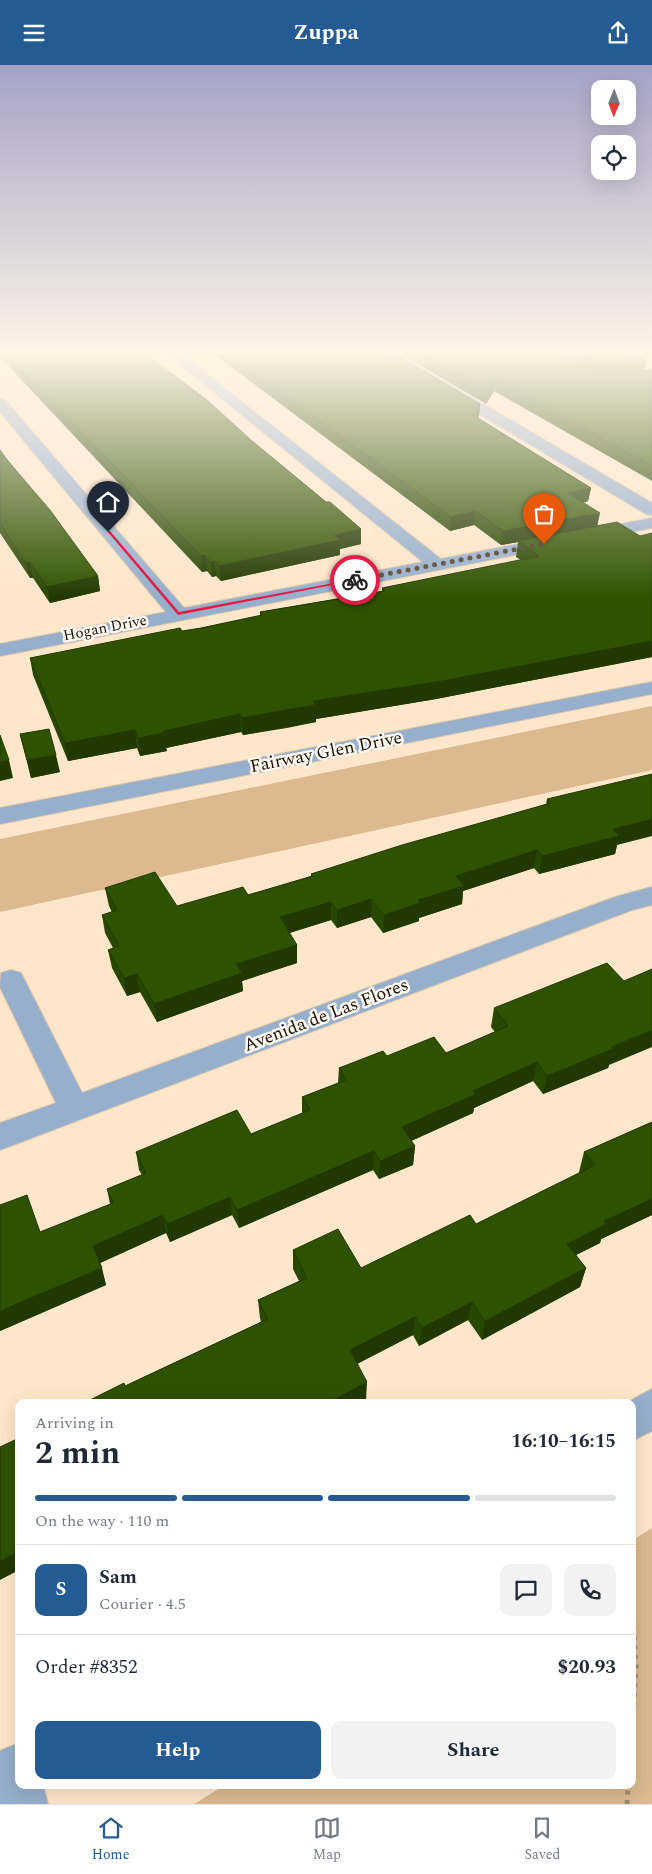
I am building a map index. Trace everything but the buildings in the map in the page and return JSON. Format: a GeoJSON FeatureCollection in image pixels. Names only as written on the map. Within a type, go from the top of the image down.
{"type":"FeatureCollection","features":[{"type":"Feature","properties":{"kind":"street"},"geometry":{"type":"LineString","coordinates":[[27,435],[178,614]]}},
{"type":"Feature","properties":{"kind":"street"},"geometry":{"type":"LineString","coordinates":[[275,435],[438,565]]}},
{"type":"Feature","properties":{"kind":"street"},"geometry":{"type":"LineString","coordinates":[[526,435],[652,510]]}},
{"type":"Feature","properties":{"kind":"street","name":"Hogan Drive"},"geometry":{"type":"LineString","coordinates":[[0,649],[652,523]]}},
{"type":"Feature","properties":{"kind":"street","name":"Fairway Glen Drive"},"geometry":{"type":"LineString","coordinates":[[0,816],[652,688]]}},
{"type":"Feature","properties":{"kind":"street","name":"Avenida de Las Flores"},"geometry":{"type":"LineString","coordinates":[[0,1137],[624,903],[652,896]]}},
{"type":"Feature","properties":{"kind":"street"},"geometry":{"type":"LineString","coordinates":[[11,980],[75,1109]]}},
{"type":"Feature","properties":{"kind":"street"},"geometry":{"type":"LineString","coordinates":[[636,1419],[652,1409]]}},
{"type":"Feature","properties":{"kind":"path"},"geometry":{"type":"LineString","coordinates":[[626,1804],[628,1789]]}},
{"type":"Feature","properties":{"kind":"shaded area"},"geometry":{"type":"Polygon","coordinates":[[[652,706],[652,770],[0,912],[0,839],[652,706]]]}},
{"type":"Feature","properties":{"kind":"shaded area"},"geometry":{"type":"Polygon","coordinates":[[[652,1528],[652,1804],[194,1804],[218,1789],[636,1789],[636,1538],[652,1528]]]}},
{"type":"Feature","properties":{"kind":"way so far"},"geometry":{"type":"LineString","coordinates":[[355,580],[544,544]]}},
{"type":"Feature","properties":{"kind":"route"},"geometry":{"type":"LineString","coordinates":[[108,532],[178,614],[355,580]]}}]}
